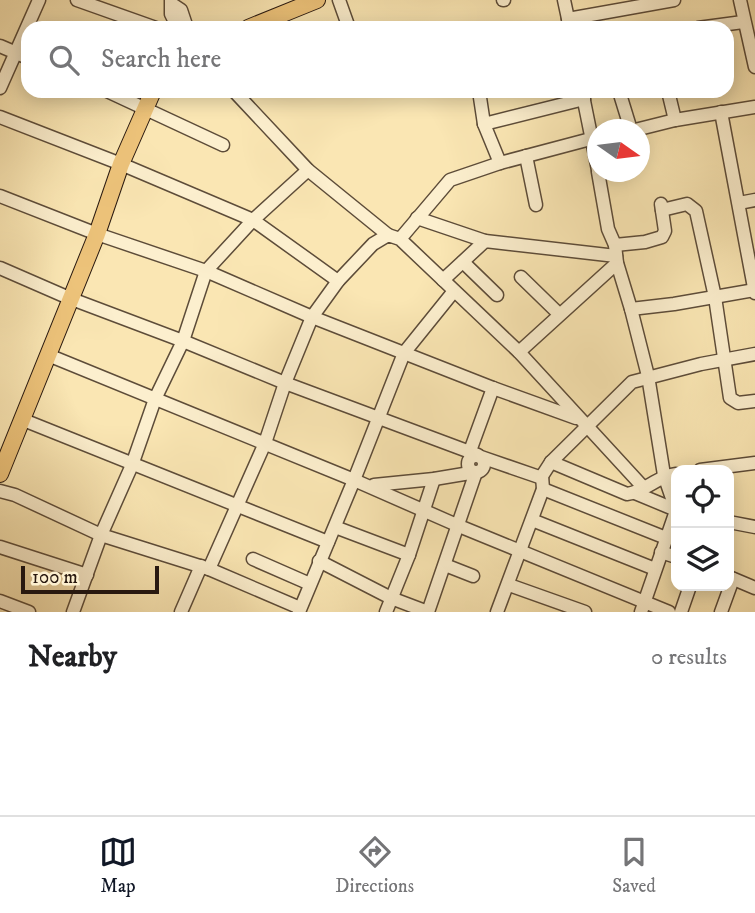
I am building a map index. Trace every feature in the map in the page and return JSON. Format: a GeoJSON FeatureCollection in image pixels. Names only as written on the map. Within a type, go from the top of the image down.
{"type":"FeatureCollection","features":[{"type":"Feature","properties":{"kind":"main road"},"geometry":{"type":"LineString","coordinates":[[265,21],[317,0]]}},
{"type":"Feature","properties":{"kind":"main road"},"geometry":{"type":"LineString","coordinates":[[0,474],[97,234],[121,164],[150,98]]}},
{"type":"Feature","properties":{"kind":"street"},"geometry":{"type":"LineString","coordinates":[[33,21],[39,0]]}},
{"type":"Feature","properties":{"kind":"street"},"geometry":{"type":"LineString","coordinates":[[77,0],[136,21]]}},
{"type":"Feature","properties":{"kind":"street"},"geometry":{"type":"LineString","coordinates":[[339,0],[346,21]]}},
{"type":"Feature","properties":{"kind":"street"},"geometry":{"type":"LineString","coordinates":[[564,0],[569,21]]}},
{"type":"Feature","properties":{"kind":"street"},"geometry":{"type":"LineString","coordinates":[[578,21],[674,0]]}},
{"type":"Feature","properties":{"kind":"street"},"geometry":{"type":"LineString","coordinates":[[740,0],[755,67]]}},
{"type":"Feature","properties":{"kind":"street"},"geometry":{"type":"LineString","coordinates":[[171,2],[171,14],[174,21]]}},
{"type":"Feature","properties":{"kind":"street"},"geometry":{"type":"LineString","coordinates":[[171,2],[181,10],[185,21]]}},
{"type":"Feature","properties":{"kind":"street"},"geometry":{"type":"LineString","coordinates":[[734,23],[743,22]]}},
{"type":"Feature","properties":{"kind":"street"},"geometry":{"type":"LineString","coordinates":[[0,46],[21,56]]}},
{"type":"Feature","properties":{"kind":"street"},"geometry":{"type":"LineString","coordinates":[[0,88],[21,57]]}},
{"type":"Feature","properties":{"kind":"street"},"geometry":{"type":"LineString","coordinates":[[124,98],[223,145]]}},
{"type":"Feature","properties":{"kind":"street"},"geometry":{"type":"LineString","coordinates":[[241,98],[308,170],[394,237],[519,352],[639,490],[671,507]]}},
{"type":"Feature","properties":{"kind":"street"},"geometry":{"type":"LineString","coordinates":[[480,98],[484,124],[500,163]]}},
{"type":"Feature","properties":{"kind":"street"},"geometry":{"type":"LineString","coordinates":[[484,124],[573,98]]}},
{"type":"Feature","properties":{"kind":"street"},"geometry":{"type":"LineString","coordinates":[[584,98],[590,119]]}},
{"type":"Feature","properties":{"kind":"street"},"geometry":{"type":"LineString","coordinates":[[622,98],[629,119]]}},
{"type":"Feature","properties":{"kind":"street"},"geometry":{"type":"LineString","coordinates":[[670,98],[675,120]]}},
{"type":"Feature","properties":{"kind":"street"},"geometry":{"type":"LineString","coordinates":[[650,126],[755,107]]}},
{"type":"Feature","properties":{"kind":"street"},"geometry":{"type":"LineString","coordinates":[[631,309],[755,291],[720,112]]}},
{"type":"Feature","properties":{"kind":"street"},"geometry":{"type":"LineString","coordinates":[[0,117],[253,220],[338,281]]}},
{"type":"Feature","properties":{"kind":"street"},"geometry":{"type":"LineString","coordinates":[[181,612],[237,505],[265,443],[285,383],[312,317],[338,281],[373,244],[394,237],[417,218],[450,180],[500,163],[587,140]]}},
{"type":"Feature","properties":{"kind":"street"},"geometry":{"type":"LineString","coordinates":[[526,156],[536,205]]}},
{"type":"Feature","properties":{"kind":"street"},"geometry":{"type":"LineString","coordinates":[[73,612],[101,534],[132,465],[155,399],[183,341],[206,271],[253,220],[308,170]]}},
{"type":"Feature","properties":{"kind":"street"},"geometry":{"type":"LineString","coordinates":[[551,462],[618,491],[639,490],[670,474],[643,378],[631,309],[608,229],[600,182]]}},
{"type":"Feature","properties":{"kind":"street"},"geometry":{"type":"LineString","coordinates":[[0,195],[97,234],[206,271],[312,317],[582,423]]}},
{"type":"Feature","properties":{"kind":"street"},"geometry":{"type":"LineString","coordinates":[[739,203],[755,200]]}},
{"type":"Feature","properties":{"kind":"street"},"geometry":{"type":"LineString","coordinates":[[519,352],[616,255],[662,237],[665,231],[661,207],[687,204],[696,211],[715,297],[730,398],[738,403],[755,401]]}},
{"type":"Feature","properties":{"kind":"street"},"geometry":{"type":"LineString","coordinates":[[417,218],[485,241],[616,255]]}},
{"type":"Feature","properties":{"kind":"street"},"geometry":{"type":"LineString","coordinates":[[443,280],[485,241]]}},
{"type":"Feature","properties":{"kind":"street"},"geometry":{"type":"LineString","coordinates":[[463,262],[497,295]]}},
{"type":"Feature","properties":{"kind":"street"},"geometry":{"type":"LineString","coordinates":[[0,268],[285,383],[515,468],[666,538]]}},
{"type":"Feature","properties":{"kind":"street"},"geometry":{"type":"LineString","coordinates":[[521,277],[559,314]]}},
{"type":"Feature","properties":{"kind":"street"},"geometry":{"type":"LineString","coordinates":[[0,491],[15,495],[101,534],[205,568],[300,610],[380,418],[404,353],[454,290]]}},
{"type":"Feature","properties":{"kind":"street"},"geometry":{"type":"LineString","coordinates":[[497,612],[509,585],[551,462],[582,423],[643,378],[755,354]]}},
{"type":"Feature","properties":{"kind":"street"},"geometry":{"type":"LineString","coordinates":[[48,355],[371,486],[642,607],[668,612]]}},
{"type":"Feature","properties":{"kind":"street"},"geometry":{"type":"LineString","coordinates":[[479,471],[469,469],[468,463],[476,454],[493,388]]}},
{"type":"Feature","properties":{"kind":"street"},"geometry":{"type":"LineString","coordinates":[[21,419],[328,542]]}},
{"type":"Feature","properties":{"kind":"street"},"geometry":{"type":"LineString","coordinates":[[734,466],[755,463]]}},
{"type":"Feature","properties":{"kind":"street"},"geometry":{"type":"LineString","coordinates":[[371,486],[515,468]]}},
{"type":"Feature","properties":{"kind":"street"},"geometry":{"type":"LineString","coordinates":[[319,561],[391,598],[428,612],[479,471]]}},
{"type":"Feature","properties":{"kind":"street"},"geometry":{"type":"LineString","coordinates":[[386,612],[409,555],[433,479]]}},
{"type":"Feature","properties":{"kind":"street"},"geometry":{"type":"LineString","coordinates":[[531,520],[655,569]]}},
{"type":"Feature","properties":{"kind":"street"},"geometry":{"type":"LineString","coordinates":[[734,523],[755,527]]}},
{"type":"Feature","properties":{"kind":"street"},"geometry":{"type":"LineString","coordinates":[[642,607],[671,524]]}},
{"type":"Feature","properties":{"kind":"street"},"geometry":{"type":"LineString","coordinates":[[335,527],[409,555]]}},
{"type":"Feature","properties":{"kind":"street"},"geometry":{"type":"LineString","coordinates":[[0,547],[87,575]]}},
{"type":"Feature","properties":{"kind":"street"},"geometry":{"type":"LineString","coordinates":[[661,552],[671,555]]}},
{"type":"Feature","properties":{"kind":"street"},"geometry":{"type":"LineString","coordinates":[[253,559],[310,584]]}},
{"type":"Feature","properties":{"kind":"street"},"geometry":{"type":"LineString","coordinates":[[445,565],[473,576]]}},
{"type":"Feature","properties":{"kind":"street"},"geometry":{"type":"LineString","coordinates":[[734,579],[755,587]]}},
{"type":"Feature","properties":{"kind":"street"},"geometry":{"type":"LineString","coordinates":[[509,585],[585,612]]}},
{"type":"Feature","properties":{"kind":"street"},"geometry":{"type":"LineString","coordinates":[[681,612],[688,591]]}},
{"type":"Feature","properties":{"kind":"street"},"geometry":{"type":"LineString","coordinates":[[721,612],[727,591]]}},
{"type":"Feature","properties":{"kind":"street"},"geometry":{"type":"LineString","coordinates":[[0,601],[29,612]]}}]}
